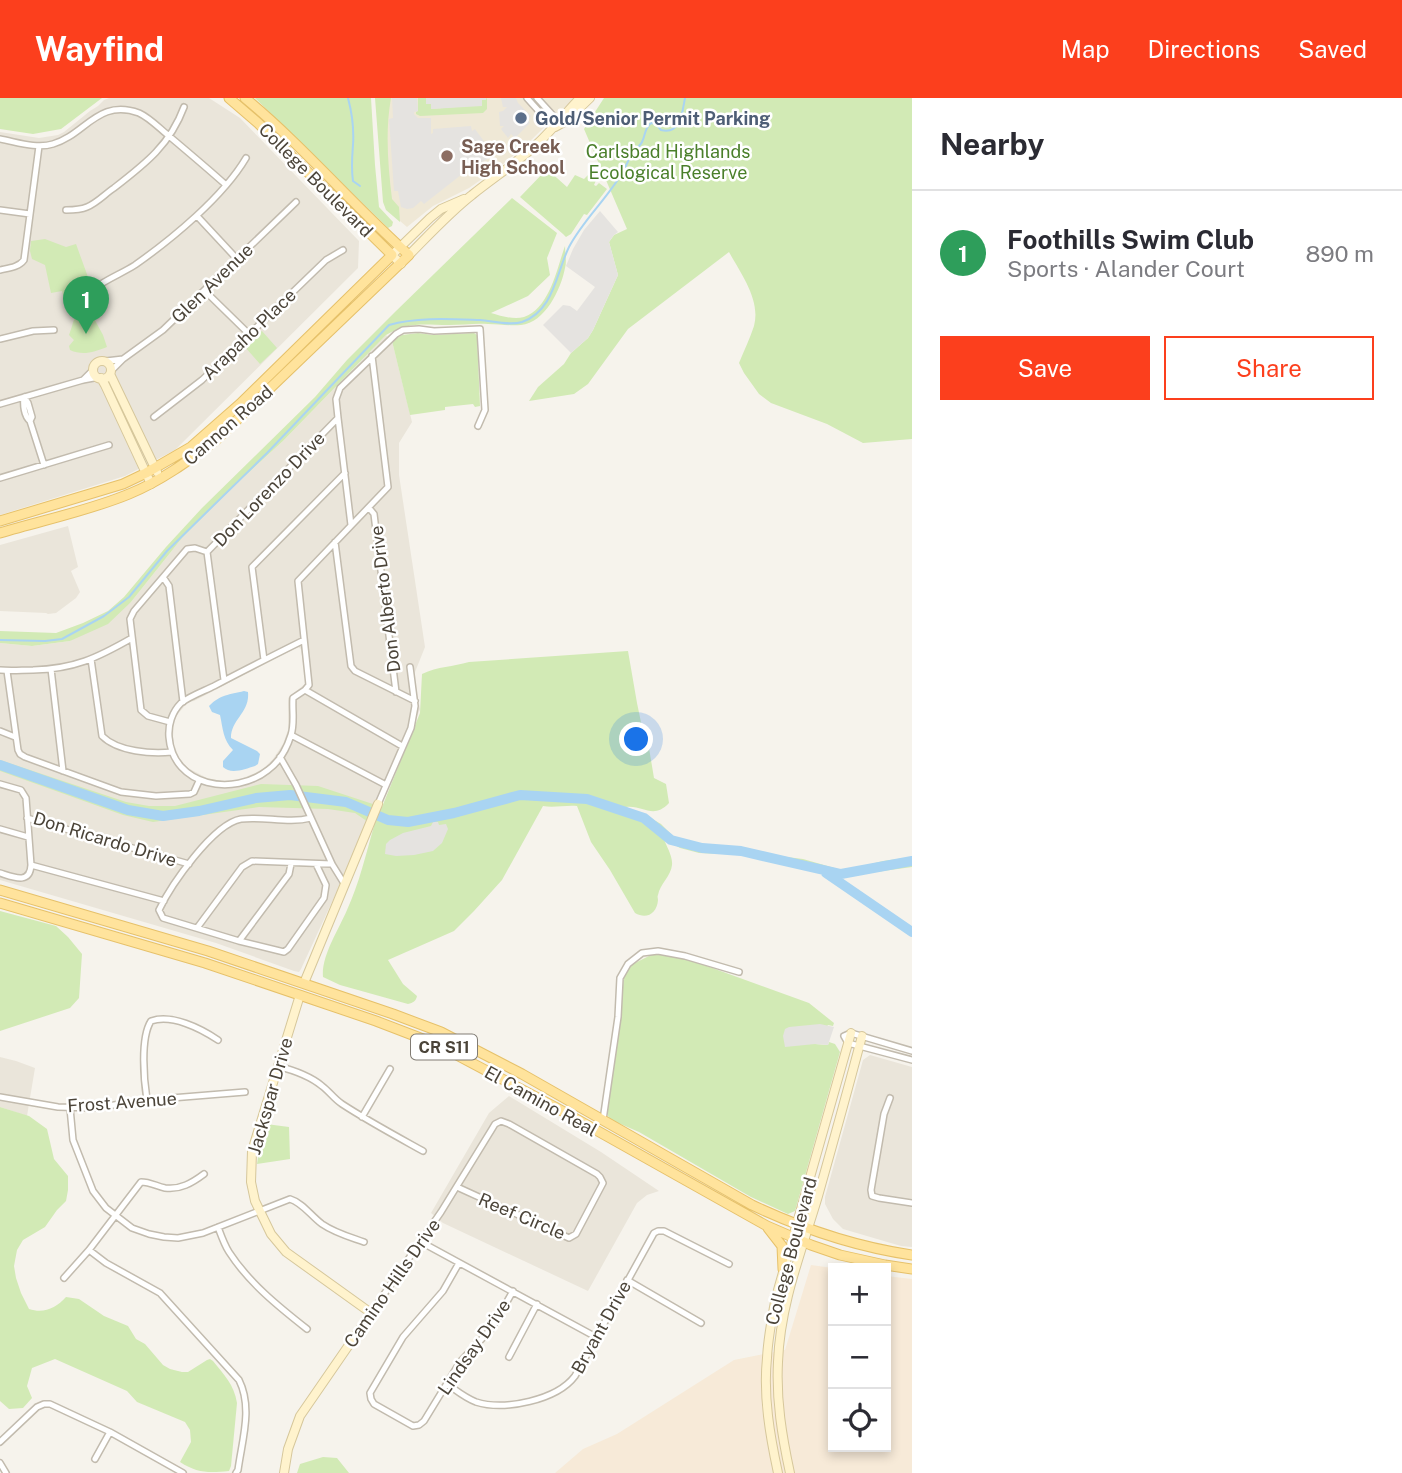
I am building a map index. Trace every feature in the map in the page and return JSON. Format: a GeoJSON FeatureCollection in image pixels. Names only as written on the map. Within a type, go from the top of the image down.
{"type":"FeatureCollection","features":[{"type":"Feature","properties":{"kind":"main road","name":"College Boulevard"},"geometry":{"type":"LineString","coordinates":[[229,98],[258,123],[392,255]]}},
{"type":"Feature","properties":{"kind":"main road","name":"College Boulevard"},"geometry":{"type":"LineString","coordinates":[[246,98],[399,247],[412,253]]}},
{"type":"Feature","properties":{"kind":"main road","name":"Cannon Road"},"geometry":{"type":"LineString","coordinates":[[0,533],[128,495],[183,465],[216,440],[412,253]]}},
{"type":"Feature","properties":{"kind":"main road","name":"Cannon Road"},"geometry":{"type":"LineString","coordinates":[[0,521],[123,484],[191,447],[209,433],[392,255]]}},
{"type":"Feature","properties":{"kind":"main road","name":"El Camino Real"},"geometry":{"type":"LineString","coordinates":[[0,890],[149,933],[304,983],[441,1032],[522,1074],[752,1205],[844,1241],[912,1255]]}},
{"type":"Feature","properties":{"kind":"main road","name":"El Camino Real"},"geometry":{"type":"LineString","coordinates":[[0,903],[145,944],[376,1021],[447,1049],[766,1226],[803,1242],[862,1260],[912,1269]]}},
{"type":"Feature","properties":{"kind":"main road"},"geometry":{"type":"LineString","coordinates":[[766,1226],[782,1246],[783,1269]]}},
{"type":"Feature","properties":{"kind":"street"},"geometry":{"type":"LineString","coordinates":[[527,98],[557,124]]}},
{"type":"Feature","properties":{"kind":"street"},"geometry":{"type":"LineString","coordinates":[[537,98],[557,124]]}},
{"type":"Feature","properties":{"kind":"street"},"geometry":{"type":"LineString","coordinates":[[557,124],[580,98]]}},
{"type":"Feature","properties":{"kind":"street"},"geometry":{"type":"LineString","coordinates":[[412,253],[470,196],[500,175],[590,98]]}},
{"type":"Feature","properties":{"kind":"street"},"geometry":{"type":"LineString","coordinates":[[66,210],[79,209],[94,203],[150,160],[161,149],[178,123],[184,107]]}},
{"type":"Feature","properties":{"kind":"street"},"geometry":{"type":"LineString","coordinates":[[0,139],[39,146],[62,141],[96,115],[111,109],[123,109],[141,114],[226,185]]}},
{"type":"Feature","properties":{"kind":"street"},"geometry":{"type":"LineString","coordinates":[[0,270],[16,266],[24,260],[39,146]]}},
{"type":"Feature","properties":{"kind":"street"},"geometry":{"type":"LineString","coordinates":[[101,284],[134,266],[197,216],[237,173],[246,158]]}},
{"type":"Feature","properties":{"kind":"street","name":"Cannon Road"},"geometry":{"type":"LineString","coordinates":[[392,255],[441,209],[470,196]]}},
{"type":"Feature","properties":{"kind":"street","name":"Glen Avenue"},"geometry":{"type":"LineString","coordinates":[[111,372],[123,359],[163,330],[296,202]]}},
{"type":"Feature","properties":{"kind":"street"},"geometry":{"type":"LineString","coordinates":[[0,209],[30,214]]}},
{"type":"Feature","properties":{"kind":"street"},"geometry":{"type":"LineString","coordinates":[[197,216],[237,259]]}},
{"type":"Feature","properties":{"kind":"street","name":"Arapaho Place"},"geometry":{"type":"LineString","coordinates":[[154,416],[202,380],[326,260],[343,250]]}},
{"type":"Feature","properties":{"kind":"street","name":"College Boulevard"},"geometry":{"type":"LineString","coordinates":[[392,255],[401,264]]}},
{"type":"Feature","properties":{"kind":"street"},"geometry":{"type":"LineString","coordinates":[[205,291],[249,334]]}},
{"type":"Feature","properties":{"kind":"street","name":"Don Lorenzo Drive"},"geometry":{"type":"LineString","coordinates":[[224,680],[207,552],[338,418],[337,399],[340,388],[387,340],[403,330],[480,329],[485,410],[478,426]]}},
{"type":"Feature","properties":{"kind":"street"},"geometry":{"type":"LineString","coordinates":[[0,339],[33,331],[54,330]]}},
{"type":"Feature","properties":{"kind":"street"},"geometry":{"type":"LineString","coordinates":[[304,640],[183,702],[170,722],[169,742],[181,767],[199,781],[211,785],[241,782],[269,770],[286,747],[294,722],[293,698],[309,685],[298,581],[388,487],[372,356]]}},
{"type":"Feature","properties":{"kind":"street","name":"Glen Avenue"},"geometry":{"type":"LineString","coordinates":[[106,362],[123,359]]}},
{"type":"Feature","properties":{"kind":"street"},"geometry":{"type":"LineString","coordinates":[[151,484],[98,375],[97,362],[110,365],[160,478]]}},
{"type":"Feature","properties":{"kind":"street"},"geometry":{"type":"LineString","coordinates":[[0,404],[98,375],[106,377],[111,372]]}},
{"type":"Feature","properties":{"kind":"street"},"geometry":{"type":"LineString","coordinates":[[24,397],[27,418],[44,465]]}},
{"type":"Feature","properties":{"kind":"street"},"geometry":{"type":"LineString","coordinates":[[338,418],[351,525]]}},
{"type":"Feature","properties":{"kind":"street"},"geometry":{"type":"LineString","coordinates":[[0,478],[109,445]]}},
{"type":"Feature","properties":{"kind":"street"},"geometry":{"type":"LineString","coordinates":[[264,660],[252,567],[345,473]]}},
{"type":"Feature","properties":{"kind":"street","name":"Don Alberto Drive"},"geometry":{"type":"LineString","coordinates":[[369,508],[374,514],[396,692]]}},
{"type":"Feature","properties":{"kind":"street"},"geometry":{"type":"LineString","coordinates":[[335,542],[351,666],[355,671],[415,701]]}},
{"type":"Feature","properties":{"kind":"street"},"geometry":{"type":"LineString","coordinates":[[170,722],[148,716],[141,710],[130,619],[187,549],[195,548],[207,552]]}},
{"type":"Feature","properties":{"kind":"street"},"geometry":{"type":"LineString","coordinates":[[163,577],[169,586],[183,702]]}},
{"type":"Feature","properties":{"kind":"street"},"geometry":{"type":"LineString","coordinates":[[0,670],[72,666],[132,638]]}},
{"type":"Feature","properties":{"kind":"street"},"geometry":{"type":"LineString","coordinates":[[91,659],[102,736],[108,742],[131,750],[153,754],[172,752]]}},
{"type":"Feature","properties":{"kind":"street"},"geometry":{"type":"LineString","coordinates":[[300,995],[411,728],[415,701],[410,667]]}},
{"type":"Feature","properties":{"kind":"street"},"geometry":{"type":"LineString","coordinates":[[51,669],[63,771]]}},
{"type":"Feature","properties":{"kind":"street"},"geometry":{"type":"LineString","coordinates":[[7,671],[15,737],[20,754],[25,758],[121,792],[156,796],[190,794],[194,792],[199,781]]}},
{"type":"Feature","properties":{"kind":"street"},"geometry":{"type":"LineString","coordinates":[[305,690],[402,746]]}},
{"type":"Feature","properties":{"kind":"street"},"geometry":{"type":"LineString","coordinates":[[0,731],[15,737]]}},
{"type":"Feature","properties":{"kind":"street"},"geometry":{"type":"LineString","coordinates":[[291,735],[386,785]]}},
{"type":"Feature","properties":{"kind":"street"},"geometry":{"type":"LineString","coordinates":[[280,757],[345,885]]}},
{"type":"Feature","properties":{"kind":"street","name":"Don Ricardo Drive"},"geometry":{"type":"LineString","coordinates":[[0,784],[22,792],[26,798],[27,818],[189,864]]}},
{"type":"Feature","properties":{"kind":"street"},"geometry":{"type":"LineString","coordinates":[[0,873],[19,878],[31,872],[27,818]]}},
{"type":"Feature","properties":{"kind":"street"},"geometry":{"type":"LineString","coordinates":[[311,818],[301,821],[241,819],[229,823],[211,837],[189,864],[159,910],[163,918],[280,952],[288,949],[324,898],[326,885],[316,864]]}},
{"type":"Feature","properties":{"kind":"street"},"geometry":{"type":"LineString","coordinates":[[0,829],[28,837]]}},
{"type":"Feature","properties":{"kind":"street"},"geometry":{"type":"LineString","coordinates":[[197,928],[246,864],[252,861],[332,864]]}},
{"type":"Feature","properties":{"kind":"street"},"geometry":{"type":"LineString","coordinates":[[239,941],[289,874],[291,864]]}},
{"type":"Feature","properties":{"kind":"street"},"geometry":{"type":"LineString","coordinates":[[31,865],[164,901]]}},
{"type":"Feature","properties":{"kind":"street"},"geometry":{"type":"LineString","coordinates":[[603,1120],[614,1053],[620,978],[628,964],[642,953],[658,951],[739,972]]}},
{"type":"Feature","properties":{"kind":"street","name":"Jackspar Drive"},"geometry":{"type":"LineString","coordinates":[[300,995],[252,1151],[251,1182],[255,1201],[271,1234],[286,1252],[371,1313]]}},
{"type":"Feature","properties":{"kind":"street"},"geometry":{"type":"LineString","coordinates":[[146,1100],[143,1076],[147,1029],[151,1021],[176,1020],[218,1040]]}},
{"type":"Feature","properties":{"kind":"street","name":"College Boulevard"},"geometry":{"type":"LineString","coordinates":[[778,1473],[770,1437],[766,1361],[776,1297],[851,1033]]}},
{"type":"Feature","properties":{"kind":"street"},"geometry":{"type":"LineString","coordinates":[[851,1033],[912,1051]]}},
{"type":"Feature","properties":{"kind":"street","name":"College Boulevard"},"geometry":{"type":"LineString","coordinates":[[790,1473],[782,1435],[778,1361],[787,1300],[862,1036]]}},
{"type":"Feature","properties":{"kind":"street"},"geometry":{"type":"LineString","coordinates":[[848,1043],[912,1060]]}},
{"type":"Feature","properties":{"kind":"street"},"geometry":{"type":"LineString","coordinates":[[277,1066],[311,1078],[362,1117],[423,1151]]}},
{"type":"Feature","properties":{"kind":"street"},"geometry":{"type":"LineString","coordinates":[[362,1117],[390,1069]]}},
{"type":"Feature","properties":{"kind":"street","name":"Frost Avenue"},"geometry":{"type":"LineString","coordinates":[[0,1097],[69,1108],[94,1108],[146,1100],[244,1092]]}},
{"type":"Feature","properties":{"kind":"street"},"geometry":{"type":"LineString","coordinates":[[890,1098],[884,1114],[872,1196],[912,1203]]}},
{"type":"Feature","properties":{"kind":"street"},"geometry":{"type":"LineString","coordinates":[[69,1108],[73,1140],[88,1183],[98,1199],[132,1228],[149,1234],[178,1238],[203,1233],[290,1199],[321,1223],[340,1234],[364,1242]]}},
{"type":"Feature","properties":{"kind":"street","name":"Camino Hills Drive"},"geometry":{"type":"LineString","coordinates":[[284,1473],[288,1449],[304,1409],[421,1242],[495,1124],[501,1121]]}},
{"type":"Feature","properties":{"kind":"street","name":"Reef Circle"},"geometry":{"type":"LineString","coordinates":[[457,1187],[566,1238],[576,1234],[602,1186],[600,1177],[501,1121]]}},
{"type":"Feature","properties":{"kind":"street"},"geometry":{"type":"LineString","coordinates":[[64,1278],[141,1182],[164,1188],[180,1188],[204,1174]]}},
{"type":"Feature","properties":{"kind":"street"},"geometry":{"type":"LineString","coordinates":[[218,1227],[237,1263],[271,1300],[307,1329]]}},
{"type":"Feature","properties":{"kind":"street","name":"Bryant Drive"},"geometry":{"type":"LineString","coordinates":[[447,1384],[466,1398],[488,1405],[542,1398],[560,1390],[571,1381],[654,1233],[658,1231],[664,1231],[729,1264]]}},
{"type":"Feature","properties":{"kind":"street"},"geometry":{"type":"LineString","coordinates":[[421,1242],[596,1337]]}},
{"type":"Feature","properties":{"kind":"street"},"geometry":{"type":"LineString","coordinates":[[89,1250],[106,1263],[160,1293],[239,1380],[247,1411],[236,1473]]}},
{"type":"Feature","properties":{"kind":"street","name":"Lindsay Drive"},"geometry":{"type":"LineString","coordinates":[[459,1263],[443,1290],[403,1337],[370,1393],[374,1404],[413,1426],[424,1421],[460,1363],[492,1328],[513,1291]]}},
{"type":"Feature","properties":{"kind":"street"},"geometry":{"type":"LineString","coordinates":[[627,1280],[701,1323]]}},
{"type":"Feature","properties":{"kind":"street"},"geometry":{"type":"LineString","coordinates":[[509,1357],[537,1304]]}},
{"type":"Feature","properties":{"kind":"street"},"geometry":{"type":"LineString","coordinates":[[0,1442],[37,1407],[50,1404],[110,1432],[183,1473]]}},
{"type":"Feature","properties":{"kind":"street"},"geometry":{"type":"LineString","coordinates":[[95,1458],[110,1432]]}},
{"type":"Feature","properties":{"kind":"street"},"geometry":{"type":"LineString","coordinates":[[0,1463],[6,1473]]}},
{"type":"Feature","properties":{"kind":"shaded area"},"geometry":{"type":"Polygon","coordinates":[[[109,98],[209,98],[240,118],[359,241],[358,268],[175,450],[125,476],[0,515],[0,132],[39,138],[58,135],[109,98]]]}},
{"type":"Feature","properties":{"kind":"shaded area","name":"Sage Creek High School"},"geometry":{"type":"Polygon","coordinates":[[[376,98],[574,98],[502,165],[469,188],[433,206],[407,227],[386,209],[376,98]]]}},
{"type":"Feature","properties":{"kind":"shaded area"},"geometry":{"type":"Polygon","coordinates":[[[392,98],[417,98],[418,111],[414,114],[418,118],[431,118],[431,134],[433,129],[471,126],[472,131],[475,129],[491,151],[487,154],[489,158],[466,171],[424,204],[421,201],[413,208],[401,207],[398,191],[394,191],[389,119],[393,118],[392,98]]]}},
{"type":"Feature","properties":{"kind":"shaded area"},"geometry":{"type":"Polygon","coordinates":[[[426,98],[486,100],[482,100],[482,106],[431,109],[431,104],[426,104],[426,98]]]}},
{"type":"Feature","properties":{"kind":"shaded area","name":"Gold/Senior Permit Parking"},"geometry":{"type":"Polygon","coordinates":[[[501,98],[516,98],[531,116],[528,120],[530,123],[515,138],[511,134],[508,138],[501,129],[504,126],[500,126],[499,112],[507,107],[503,107],[501,98]]]}},
{"type":"Feature","properties":{"kind":"shaded area"},"geometry":{"type":"Polygon","coordinates":[[[600,211],[618,232],[609,242],[618,275],[593,330],[571,353],[543,325],[563,305],[577,311],[595,287],[566,266],[584,230],[600,211]]]}},
{"type":"Feature","properties":{"kind":"shaded area"},"geometry":{"type":"Polygon","coordinates":[[[386,335],[392,341],[412,422],[399,443],[399,475],[425,647],[415,672],[420,709],[299,972],[216,943],[0,880],[0,643],[32,646],[70,641],[131,602],[182,538],[283,441],[386,335]],[[298,647],[188,702],[174,722],[173,737],[179,758],[188,768],[207,778],[238,780],[264,768],[273,759],[288,730],[288,698],[306,683],[301,649],[298,647]]]}},
{"type":"Feature","properties":{"kind":"shaded area"},"geometry":{"type":"Polygon","coordinates":[[[68,526],[78,567],[71,571],[80,592],[76,598],[56,613],[0,611],[0,545],[68,526]]]}},
{"type":"Feature","properties":{"kind":"shaded area"},"geometry":{"type":"Polygon","coordinates":[[[433,822],[446,824],[448,829],[442,843],[433,851],[414,855],[385,854],[386,844],[390,840],[403,833],[431,826],[433,822]]]}},
{"type":"Feature","properties":{"kind":"shaded area"},"geometry":{"type":"Polygon","coordinates":[[[820,1024],[834,1027],[828,1045],[785,1047],[785,1029],[820,1024]]]}},
{"type":"Feature","properties":{"kind":"shaded area"},"geometry":{"type":"Polygon","coordinates":[[[870,1055],[912,1067],[912,1247],[843,1229],[833,1219],[825,1204],[863,1060],[870,1055]]]}},
{"type":"Feature","properties":{"kind":"shaded area"},"geometry":{"type":"Polygon","coordinates":[[[0,1057],[35,1068],[27,1116],[0,1107],[0,1057]]]}},
{"type":"Feature","properties":{"kind":"shaded area"},"geometry":{"type":"Polygon","coordinates":[[[509,1096],[659,1191],[647,1195],[637,1203],[588,1291],[443,1223],[431,1213],[489,1113],[509,1096]]]}},
{"type":"Feature","properties":{"kind":"shaded area"},"geometry":{"type":"Polygon","coordinates":[[[811,1265],[828,1267],[828,1452],[891,1452],[891,1277],[912,1279],[912,1473],[555,1473],[583,1449],[617,1434],[734,1360],[785,1350],[811,1265]]]}},
{"type":"Feature","properties":{"kind":"green space"},"geometry":{"type":"Polygon","coordinates":[[[0,98],[102,98],[61,129],[33,134],[0,129],[0,98]]]}},
{"type":"Feature","properties":{"kind":"green space"},"geometry":{"type":"Polygon","coordinates":[[[255,98],[371,98],[379,207],[393,222],[392,226],[388,228],[255,98]]]}},
{"type":"Feature","properties":{"kind":"green space"},"geometry":{"type":"Polygon","coordinates":[[[375,98],[391,98],[388,161],[392,199],[399,207],[400,222],[386,210],[383,202],[375,98]]]}},
{"type":"Feature","properties":{"kind":"green space"},"geometry":{"type":"Polygon","coordinates":[[[418,98],[426,98],[426,104],[431,104],[431,109],[482,105],[482,100],[487,98],[487,109],[483,113],[420,116],[416,114],[418,98]]]}},
{"type":"Feature","properties":{"kind":"green space","name":"Carlsbad Highlands Ecological Reserve"},"geometry":{"type":"Polygon","coordinates":[[[604,98],[912,98],[912,439],[863,443],[827,424],[771,403],[759,394],[739,363],[754,326],[755,307],[749,288],[729,252],[628,329],[588,384],[574,394],[529,401],[538,387],[588,338],[618,275],[609,242],[614,235],[627,229],[584,129],[604,98]]]}},
{"type":"Feature","properties":{"kind":"green space"},"geometry":{"type":"Polygon","coordinates":[[[547,169],[567,187],[575,175],[584,179],[588,175],[597,178],[594,185],[599,183],[607,189],[566,237],[520,197],[547,169]]]}},
{"type":"Feature","properties":{"kind":"green space"},"geometry":{"type":"Polygon","coordinates":[[[512,198],[557,233],[547,258],[550,275],[528,296],[491,313],[516,318],[533,312],[551,286],[565,246],[566,265],[560,285],[544,312],[530,323],[521,325],[417,325],[386,335],[283,441],[182,538],[131,602],[108,624],[70,641],[32,646],[0,643],[0,631],[56,633],[108,611],[124,597],[202,508],[315,397],[395,312],[512,198]]]}},
{"type":"Feature","properties":{"kind":"green space"},"geometry":{"type":"Polygon","coordinates":[[[45,239],[66,247],[76,244],[91,279],[91,289],[105,300],[91,306],[90,311],[86,307],[68,312],[62,291],[51,293],[45,265],[32,259],[31,241],[45,239]]]}},
{"type":"Feature","properties":{"kind":"green space"},"geometry":{"type":"Polygon","coordinates":[[[91,313],[107,347],[84,353],[70,350],[69,346],[74,340],[69,335],[75,319],[91,313]]]}},
{"type":"Feature","properties":{"kind":"green space"},"geometry":{"type":"Polygon","coordinates":[[[262,331],[277,348],[260,364],[245,347],[253,336],[262,331]]]}},
{"type":"Feature","properties":{"kind":"green space"},"geometry":{"type":"Polygon","coordinates":[[[402,335],[477,335],[480,406],[475,407],[473,404],[445,407],[445,410],[410,415],[392,341],[402,335]]]}},
{"type":"Feature","properties":{"kind":"green space"},"geometry":{"type":"Polygon","coordinates":[[[628,651],[654,778],[666,784],[669,803],[658,811],[626,807],[661,824],[681,840],[721,847],[743,847],[838,869],[847,870],[912,857],[912,867],[840,877],[747,855],[699,853],[680,848],[664,839],[671,858],[671,869],[659,891],[656,908],[651,914],[644,916],[635,913],[591,842],[577,806],[543,806],[502,880],[454,931],[388,960],[403,984],[417,996],[408,1004],[340,985],[323,977],[325,960],[355,890],[374,826],[355,813],[328,809],[259,807],[153,822],[123,815],[0,771],[0,760],[126,802],[149,806],[175,806],[261,784],[318,786],[382,807],[420,713],[422,674],[469,662],[628,651]]]}},
{"type":"Feature","properties":{"kind":"green space"},"geometry":{"type":"Polygon","coordinates":[[[0,911],[56,926],[82,954],[79,998],[70,1008],[0,1031],[0,911]]]}},
{"type":"Feature","properties":{"kind":"green space"},"geometry":{"type":"Polygon","coordinates":[[[653,954],[693,961],[809,1003],[834,1023],[833,1026],[828,1025],[815,1044],[828,1045],[829,1042],[835,1044],[840,1052],[795,1211],[788,1214],[751,1197],[639,1132],[609,1119],[607,1112],[624,977],[633,964],[653,954]]]}},
{"type":"Feature","properties":{"kind":"green space"},"geometry":{"type":"Polygon","coordinates":[[[0,1107],[29,1116],[47,1129],[54,1159],[68,1176],[66,1201],[45,1227],[23,1240],[17,1250],[14,1266],[16,1278],[29,1309],[49,1309],[66,1297],[79,1299],[104,1316],[128,1326],[136,1339],[145,1344],[163,1365],[170,1369],[188,1372],[207,1360],[213,1361],[225,1375],[236,1396],[229,1471],[203,1471],[180,1462],[191,1442],[190,1430],[185,1422],[137,1402],[127,1391],[55,1359],[32,1368],[27,1386],[32,1398],[23,1408],[9,1409],[0,1401],[0,1107]]]}},
{"type":"Feature","properties":{"kind":"green space"},"geometry":{"type":"Polygon","coordinates":[[[266,1124],[289,1127],[290,1159],[257,1164],[266,1124]]]}},
{"type":"Feature","properties":{"kind":"green space"},"geometry":{"type":"Polygon","coordinates":[[[323,1457],[337,1458],[349,1473],[297,1473],[300,1464],[323,1457]]]}},
{"type":"Feature","properties":{"kind":"water"},"geometry":{"type":"Polygon","coordinates":[[[248,692],[248,699],[231,738],[260,754],[255,766],[230,771],[223,767],[223,761],[233,750],[225,738],[220,715],[212,712],[209,706],[221,697],[248,692]]]}},
{"type":"Feature","properties":{"kind":"waterway"},"geometry":{"type":"LineString","coordinates":[[348,98],[353,127],[353,181],[360,186]]}},
{"type":"Feature","properties":{"kind":"waterway"},"geometry":{"type":"LineString","coordinates":[[0,640],[62,639],[104,616],[129,597],[167,551],[267,453],[389,325],[434,319],[512,324],[533,317],[548,300],[569,247],[616,183],[642,142],[647,127],[651,123],[668,131],[677,126],[685,98]]}},
{"type":"Feature","properties":{"kind":"waterway"},"geometry":{"type":"LineString","coordinates":[[0,765],[128,810],[163,816],[256,798],[290,795],[346,802],[388,820],[408,822],[520,795],[587,799],[644,818],[671,840],[702,848],[741,851],[841,874],[912,861]]}},
{"type":"Feature","properties":{"kind":"waterway"},"geometry":{"type":"LineString","coordinates":[[826,873],[912,932]]}},
{"type":"Feature","properties":{"kind":"place","name":"Gold/Senior Permit Parking"},"geometry":{"type":"Point","coordinates":[521,118]}},
{"type":"Feature","properties":{"kind":"place","name":"Sage Creek High School"},"geometry":{"type":"Point","coordinates":[447,156]}},
{"type":"Feature","properties":{"kind":"place","name":"Foothills Swim Club"},"geometry":{"type":"Point","coordinates":[86,334]}}]}
